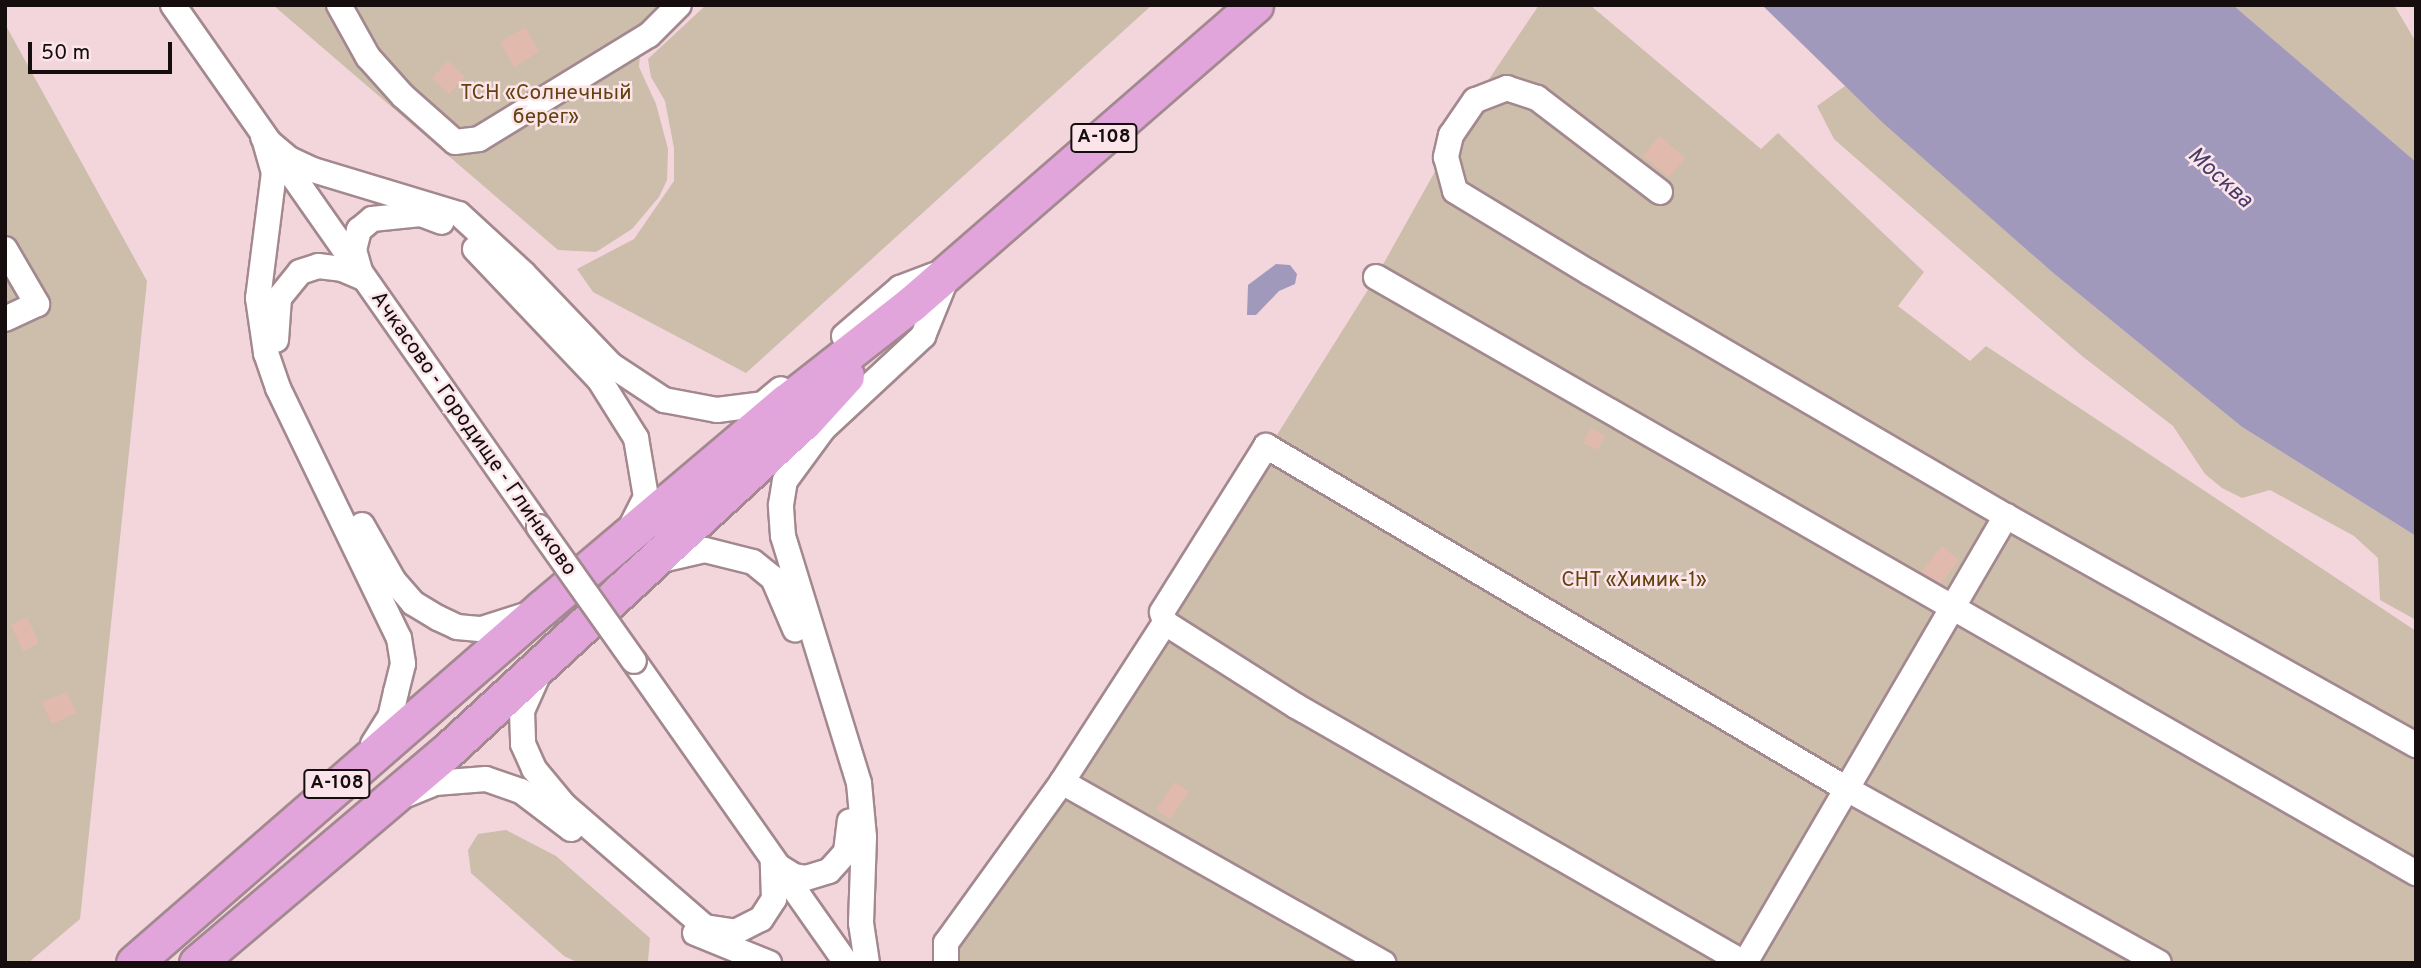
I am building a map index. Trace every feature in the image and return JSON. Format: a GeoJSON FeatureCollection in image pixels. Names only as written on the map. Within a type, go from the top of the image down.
{"type":"FeatureCollection","features":[{"type":"Feature","properties":{"kind":"highway","name":"А-108"},"geometry":{"type":"LineString","coordinates":[[134,963],[543,607],[786,402],[911,304],[1255,5]]}},
{"type":"Feature","properties":{"kind":"highway","name":"А-108"},"geometry":{"type":"LineString","coordinates":[[197,963],[391,800],[805,421],[911,304]]}},
{"type":"Feature","properties":{"kind":"street","name":"Ачкасово - Городище - Глиньково"},"geometry":{"type":"LineString","coordinates":[[173,5],[263,137],[846,963]]}},
{"type":"Feature","properties":{"kind":"street"},"geometry":{"type":"LineString","coordinates":[[339,5],[368,57],[403,96],[455,142],[479,139],[649,35],[678,5]]}},
{"type":"Feature","properties":{"kind":"street"},"geometry":{"type":"LineString","coordinates":[[1660,192],[1537,98],[1507,88],[1475,100],[1451,135],[1446,158],[1455,191],[2006,516],[2416,745]]}},
{"type":"Feature","properties":{"kind":"street"},"geometry":{"type":"LineString","coordinates":[[263,137],[289,159],[313,170],[459,214],[524,274],[611,365],[664,400],[716,410],[763,404],[900,288],[951,268]]}},
{"type":"Feature","properties":{"kind":"street"},"geometry":{"type":"LineString","coordinates":[[263,137],[274,172],[258,298],[266,354],[278,388],[399,638],[403,664],[390,717],[359,765]]}},
{"type":"Feature","properties":{"kind":"street"},"geometry":{"type":"LineString","coordinates":[[363,278],[354,250],[359,230],[372,219],[421,214],[453,226],[599,379],[636,438],[644,464],[646,497],[634,523],[611,551]]}},
{"type":"Feature","properties":{"kind":"street"},"geometry":{"type":"LineString","coordinates":[[5,249],[37,304],[5,320]]}},
{"type":"Feature","properties":{"kind":"street"},"geometry":{"type":"LineString","coordinates":[[363,278],[342,269],[318,266],[300,272],[279,298],[275,313],[274,336],[283,360],[342,489],[394,581],[413,603],[438,618],[457,627],[482,629],[543,607]]}},
{"type":"Feature","properties":{"kind":"street"},"geometry":{"type":"LineString","coordinates":[[867,963],[861,923],[864,837],[859,783],[783,536],[781,505],[785,481],[823,429],[923,335],[951,268]]}},
{"type":"Feature","properties":{"kind":"street"},"geometry":{"type":"LineString","coordinates":[[1376,277],[2416,873]]}},
{"type":"Feature","properties":{"kind":"street"},"geometry":{"type":"LineString","coordinates":[[2006,516],[1845,788],[1745,963],[1296,706],[1165,623],[1162,612],[1266,446],[1845,788],[2159,963]]}},
{"type":"Feature","properties":{"kind":"street"},"geometry":{"type":"LineString","coordinates":[[646,566],[679,553],[724,552],[753,562],[773,578],[785,599],[848,788],[850,840],[840,863],[817,876],[794,876],[774,863]]}},
{"type":"Feature","properties":{"kind":"street"},"geometry":{"type":"LineString","coordinates":[[946,963],[946,943],[1062,782],[1165,623]]}},
{"type":"Feature","properties":{"kind":"street"},"geometry":{"type":"LineString","coordinates":[[562,642],[531,685],[522,711],[523,744],[534,769],[564,805],[705,927],[718,930],[751,927],[769,911],[777,886],[774,863]]}},
{"type":"Feature","properties":{"kind":"street"},"geometry":{"type":"LineString","coordinates":[[391,800],[466,778],[486,779],[521,791],[567,825],[676,921],[704,940],[769,963]]}},
{"type":"Feature","properties":{"kind":"street"},"geometry":{"type":"LineString","coordinates":[[1062,782],[1383,963]]}},
{"type":"Feature","properties":{"kind":"green space","name":"ТСН «Солнечный берег»"},"geometry":{"type":"Polygon","coordinates":[[[273,5],[694,5],[640,55],[639,67],[656,104],[668,149],[667,180],[659,197],[632,229],[596,252],[558,250],[273,5]]]}},
{"type":"Feature","properties":{"kind":"green space"},"geometry":{"type":"Polygon","coordinates":[[[706,5],[1152,5],[746,373],[593,292],[577,269],[634,239],[674,181],[674,148],[665,101],[651,77],[648,59],[706,5]]]}},
{"type":"Feature","properties":{"kind":"green space","name":"СНТ «Химик-1»"},"geometry":{"type":"Polygon","coordinates":[[[1539,5],[1590,5],[1761,149],[1778,133],[1924,272],[1898,306],[1970,361],[1986,346],[2416,631],[2416,963],[946,963],[1376,277],[1475,100],[1539,5]]]}},
{"type":"Feature","properties":{"kind":"green space"},"geometry":{"type":"Polygon","coordinates":[[[2233,5],[2394,5],[2416,42],[2416,162],[2233,5]]]}},
{"type":"Feature","properties":{"kind":"green space"},"geometry":{"type":"Polygon","coordinates":[[[5,24],[147,281],[80,919],[28,963],[5,963],[5,24]]]}},
{"type":"Feature","properties":{"kind":"green space"},"geometry":{"type":"Polygon","coordinates":[[[1845,86],[2052,272],[2242,427],[2416,536],[2416,620],[2380,600],[2378,558],[2354,536],[2270,490],[2242,498],[2222,488],[2205,474],[2173,426],[2082,356],[1834,139],[1817,106],[1845,86]]]}},
{"type":"Feature","properties":{"kind":"green space"},"geometry":{"type":"Polygon","coordinates":[[[506,830],[556,856],[650,938],[648,961],[579,963],[564,956],[471,873],[468,850],[478,834],[506,830]]]}},
{"type":"Feature","properties":{"kind":"water","name":"Москва"},"geometry":{"type":"Polygon","coordinates":[[[1762,5],[2233,5],[2416,162],[2416,536],[2242,427],[2052,272],[1882,122],[1762,5]]]}},
{"type":"Feature","properties":{"kind":"water"},"geometry":{"type":"Polygon","coordinates":[[[1276,264],[1290,265],[1297,274],[1295,284],[1279,291],[1256,315],[1247,315],[1248,285],[1276,264]]]}},
{"type":"Feature","properties":{"kind":"building"},"geometry":{"type":"Polygon","coordinates":[[[525,27],[539,52],[514,67],[500,42],[525,27]]]}},
{"type":"Feature","properties":{"kind":"building"},"geometry":{"type":"Polygon","coordinates":[[[448,61],[465,77],[449,94],[432,78],[448,61]]]}},
{"type":"Feature","properties":{"kind":"building"},"geometry":{"type":"Polygon","coordinates":[[[1660,136],[1685,158],[1669,177],[1643,156],[1660,136]]]}},
{"type":"Feature","properties":{"kind":"building"},"geometry":{"type":"Polygon","coordinates":[[[1591,428],[1605,435],[1598,450],[1583,443],[1591,428]]]}},
{"type":"Feature","properties":{"kind":"building"},"geometry":{"type":"Polygon","coordinates":[[[1942,546],[1959,560],[1941,583],[1921,572],[1942,546]]]}},
{"type":"Feature","properties":{"kind":"building"},"geometry":{"type":"Polygon","coordinates":[[[27,617],[39,643],[23,651],[11,625],[27,617]]]}},
{"type":"Feature","properties":{"kind":"building"},"geometry":{"type":"Polygon","coordinates":[[[67,692],[76,713],[52,724],[42,702],[67,692]]]}},
{"type":"Feature","properties":{"kind":"building"},"geometry":{"type":"Polygon","coordinates":[[[1175,782],[1189,792],[1170,819],[1156,810],[1175,782]]]}}]}
